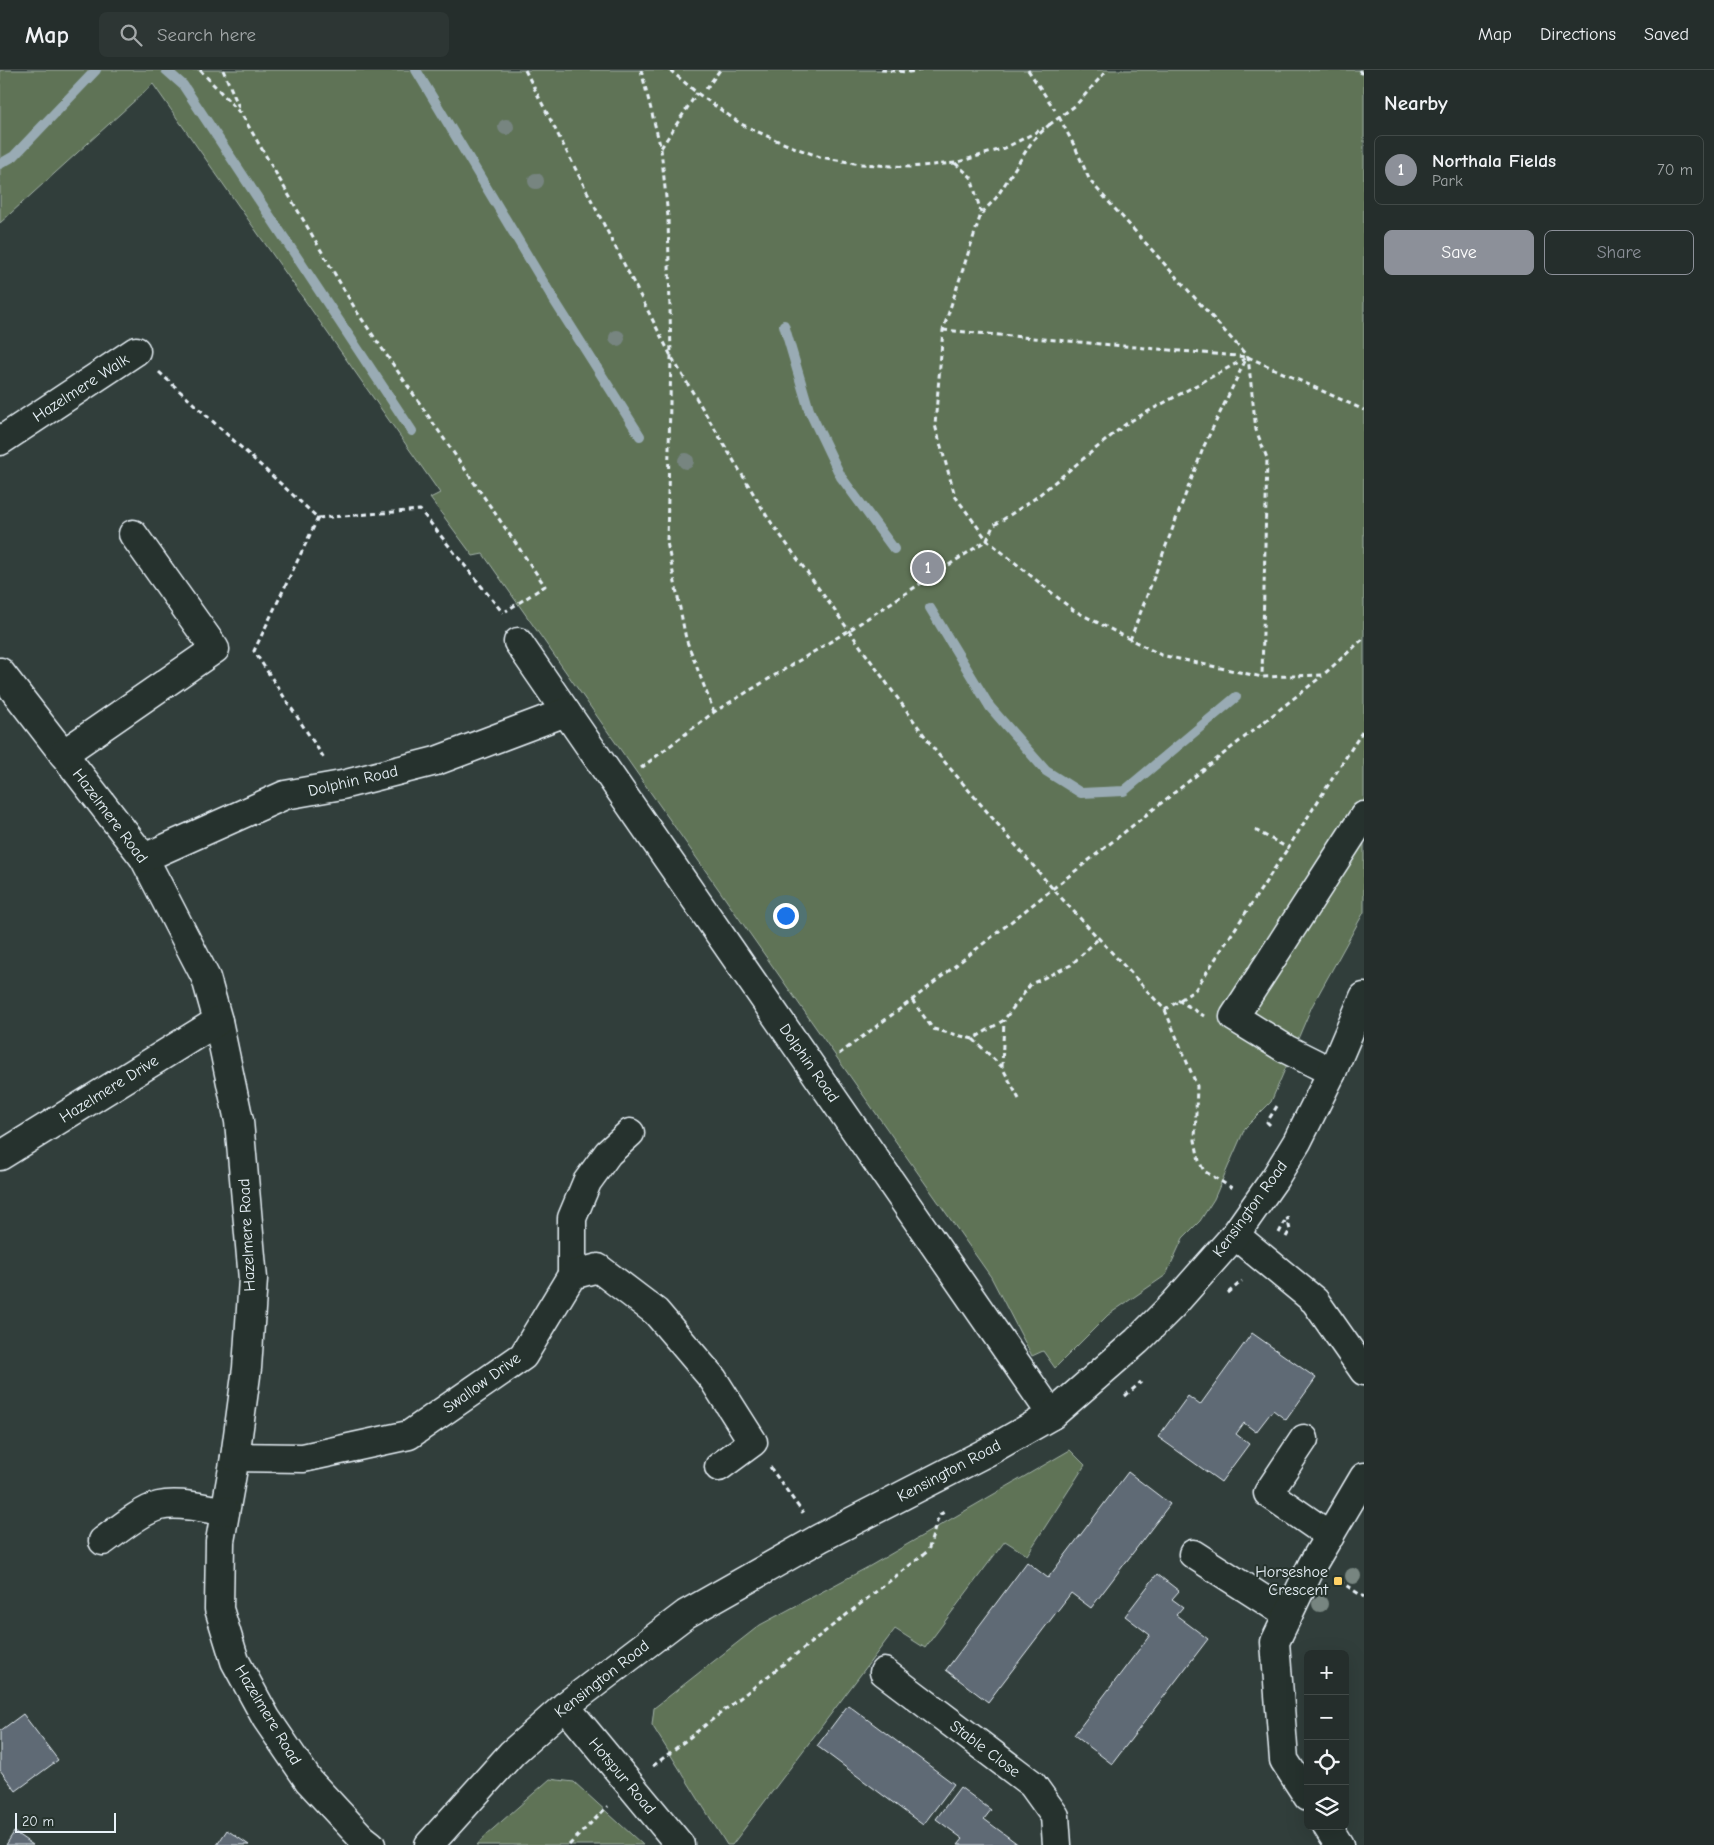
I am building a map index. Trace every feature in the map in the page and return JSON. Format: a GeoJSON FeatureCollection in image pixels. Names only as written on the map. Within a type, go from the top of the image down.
{"type":"FeatureCollection","features":[{"type":"Feature","properties":{"kind":"street","name":"Hazelmere Walk"},"geometry":{"type":"LineString","coordinates":[[0,441],[136,351]]}},
{"type":"Feature","properties":{"kind":"street"},"geometry":{"type":"LineString","coordinates":[[63,754],[215,649],[133,534]]}},
{"type":"Feature","properties":{"kind":"street","name":"Dolphin Road"},"geometry":{"type":"LineString","coordinates":[[518,642],[1052,1415]]}},
{"type":"Feature","properties":{"kind":"street","name":"Hazelmere Road"},"geometry":{"type":"LineString","coordinates":[[0,672],[144,858],[206,978],[218,1021],[240,1121],[253,1278],[247,1368],[235,1457],[220,1540],[219,1609],[235,1661],[266,1718],[309,1781],[362,1838],[371,1845]]}},
{"type":"Feature","properties":{"kind":"street","name":"Dolphin Road"},"geometry":{"type":"LineString","coordinates":[[144,858],[286,795],[342,785],[436,761],[566,712]]}},
{"type":"Feature","properties":{"kind":"street"},"geometry":{"type":"LineString","coordinates":[[1332,1072],[1286,1049],[1234,1017],[1364,816]]}},
{"type":"Feature","properties":{"kind":"street","name":"Kensington Road"},"geometry":{"type":"LineString","coordinates":[[429,1845],[512,1753],[565,1706],[686,1614],[820,1538],[987,1452],[1052,1415],[1137,1341],[1173,1305],[1258,1205],[1294,1148],[1332,1072],[1364,997]]}},
{"type":"Feature","properties":{"kind":"street","name":"Hazelmere Drive"},"geometry":{"type":"LineString","coordinates":[[0,1156],[218,1021]]}},
{"type":"Feature","properties":{"kind":"street"},"geometry":{"type":"LineString","coordinates":[[630,1133],[608,1153],[587,1182],[572,1218],[572,1275],[598,1268],[656,1312],[713,1379],[753,1442],[719,1467]]}},
{"type":"Feature","properties":{"kind":"street"},"geometry":{"type":"LineString","coordinates":[[1234,1235],[1315,1300],[1364,1371]]}},
{"type":"Feature","properties":{"kind":"street","name":"Swallow Drive"},"geometry":{"type":"LineString","coordinates":[[235,1457],[302,1458],[409,1435],[523,1356],[572,1275]]}},
{"type":"Feature","properties":{"kind":"street"},"geometry":{"type":"LineString","coordinates":[[1304,1439],[1268,1493],[1330,1536]]}},
{"type":"Feature","properties":{"kind":"street"},"geometry":{"type":"LineString","coordinates":[[1304,1791],[1284,1760],[1275,1642],[1312,1565],[1364,1477]]}},
{"type":"Feature","properties":{"kind":"street"},"geometry":{"type":"LineString","coordinates":[[103,1541],[139,1516],[159,1506],[180,1505],[225,1512]]}},
{"type":"Feature","properties":{"kind":"street"},"geometry":{"type":"LineString","coordinates":[[1193,1554],[1288,1615]]}},
{"type":"Feature","properties":{"kind":"street","name":"Stable Close"},"geometry":{"type":"LineString","coordinates":[[884,1672],[1032,1784],[1055,1816],[1057,1845]]}},
{"type":"Feature","properties":{"kind":"street","name":"Hotspur Road"},"geometry":{"type":"LineString","coordinates":[[565,1706],[680,1845]]}},
{"type":"Feature","properties":{"kind":"street"},"geometry":{"type":"LineString","coordinates":[[1329,1830],[1339,1845]]}},
{"type":"Feature","properties":{"kind":"path"},"geometry":{"type":"LineString","coordinates":[[200,70],[242,115]]}},
{"type":"Feature","properties":{"kind":"path"},"geometry":{"type":"LineString","coordinates":[[223,70],[242,115],[357,312],[545,586],[503,613]]}},
{"type":"Feature","properties":{"kind":"path"},"geometry":{"type":"LineString","coordinates":[[526,70],[671,356],[768,518],[937,753],[1053,889],[1165,1010],[1197,1086],[1195,1140],[1199,1161],[1204,1171],[1226,1184]]}},
{"type":"Feature","properties":{"kind":"path"},"geometry":{"type":"LineString","coordinates":[[642,70],[661,149],[668,217],[671,356],[666,542],[686,639],[714,712]]}},
{"type":"Feature","properties":{"kind":"path"},"geometry":{"type":"LineString","coordinates":[[670,70],[697,93],[741,124],[780,142],[820,157],[860,164],[910,167],[955,163],[1006,148],[1050,124]]}},
{"type":"Feature","properties":{"kind":"path"},"geometry":{"type":"LineString","coordinates":[[706,89],[720,70]]}},
{"type":"Feature","properties":{"kind":"path"},"geometry":{"type":"LineString","coordinates":[[881,70],[909,72],[922,70]]}},
{"type":"Feature","properties":{"kind":"path"},"geometry":{"type":"LineString","coordinates":[[1028,70],[1054,110]]}},
{"type":"Feature","properties":{"kind":"path"},"geometry":{"type":"LineString","coordinates":[[1107,70],[1076,105],[1050,124],[1033,140],[996,198],[981,214],[943,330],[935,425],[956,496],[987,540],[1073,610],[1130,640],[1161,655],[1262,677],[1323,675]]}},
{"type":"Feature","properties":{"kind":"path"},"geometry":{"type":"LineString","coordinates":[[1359,70],[1364,77]]}},
{"type":"Feature","properties":{"kind":"path"},"geometry":{"type":"LineString","coordinates":[[661,149],[697,93]]}},
{"type":"Feature","properties":{"kind":"path"},"geometry":{"type":"LineString","coordinates":[[1059,117],[1090,181],[1248,357],[1256,430],[1267,458],[1262,677]]}},
{"type":"Feature","properties":{"kind":"path"},"geometry":{"type":"LineString","coordinates":[[955,163],[971,177],[981,214]]}},
{"type":"Feature","properties":{"kind":"path"},"geometry":{"type":"LineString","coordinates":[[943,330],[1248,357],[1364,410]]}},
{"type":"Feature","properties":{"kind":"path"},"geometry":{"type":"LineString","coordinates":[[136,351],[318,518],[420,510],[503,613],[518,642]]}},
{"type":"Feature","properties":{"kind":"path"},"geometry":{"type":"LineString","coordinates":[[617,786],[714,712],[848,631],[987,540],[994,526],[1034,499],[1127,423],[1248,357]]}},
{"type":"Feature","properties":{"kind":"path"},"geometry":{"type":"LineString","coordinates":[[1130,640],[1204,446],[1248,357]]}},
{"type":"Feature","properties":{"kind":"path"},"geometry":{"type":"LineString","coordinates":[[318,518],[254,651],[342,785]]}},
{"type":"Feature","properties":{"kind":"path"},"geometry":{"type":"LineString","coordinates":[[815,1072],[912,1000],[1053,889],[1323,675],[1364,638]]}},
{"type":"Feature","properties":{"kind":"path"},"geometry":{"type":"LineString","coordinates":[[1165,1010],[1194,990],[1364,729]]}},
{"type":"Feature","properties":{"kind":"path"},"geometry":{"type":"LineString","coordinates":[[1255,830],[1288,848]]}},
{"type":"Feature","properties":{"kind":"path"},"geometry":{"type":"LineString","coordinates":[[973,1039],[1004,1020],[1031,984],[1071,964],[1098,939]]}},
{"type":"Feature","properties":{"kind":"path"},"geometry":{"type":"LineString","coordinates":[[912,1000],[933,1029],[973,1039],[1002,1067],[1019,1099]]}},
{"type":"Feature","properties":{"kind":"path"},"geometry":{"type":"LineString","coordinates":[[1002,1067],[1004,1020]]}},
{"type":"Feature","properties":{"kind":"path"},"geometry":{"type":"LineString","coordinates":[[753,1442],[820,1538]]}},
{"type":"Feature","properties":{"kind":"path"},"geometry":{"type":"LineString","coordinates":[[652,1766],[928,1551],[939,1515]]}},
{"type":"Feature","properties":{"kind":"path"},"geometry":{"type":"LineString","coordinates":[[569,1845],[612,1801]]}},
{"type":"Feature","properties":{"kind":"green space"},"geometry":{"type":"Polygon","coordinates":[[[0,70],[1364,70],[1364,912],[1312,1006],[1271,1102],[1245,1128],[1214,1199],[1200,1221],[1183,1238],[1166,1275],[1108,1315],[1055,1368],[1043,1351],[1032,1356],[991,1277],[483,554],[473,556],[430,498],[440,493],[153,84],[0,223],[0,70]]]}},
{"type":"Feature","properties":{"kind":"green space"},"geometry":{"type":"Polygon","coordinates":[[[1070,1450],[1085,1465],[1027,1555],[1005,1541],[925,1648],[895,1629],[732,1845],[727,1845],[652,1725],[654,1708],[760,1625],[870,1566],[1070,1450]]]}},
{"type":"Feature","properties":{"kind":"green space"},"geometry":{"type":"Polygon","coordinates":[[[550,1779],[574,1782],[643,1845],[477,1845],[550,1779]]]}},
{"type":"Feature","properties":{"kind":"building"},"geometry":{"type":"Polygon","coordinates":[[[1252,1333],[1316,1378],[1286,1420],[1273,1410],[1256,1432],[1244,1423],[1236,1434],[1249,1444],[1221,1482],[1158,1437],[1188,1396],[1200,1405],[1252,1333]]]}},
{"type":"Feature","properties":{"kind":"building"},"geometry":{"type":"Polygon","coordinates":[[[1128,1472],[1170,1504],[1091,1608],[1071,1593],[988,1702],[946,1670],[1027,1562],[1048,1578],[1128,1472]]]}},
{"type":"Feature","properties":{"kind":"building"},"geometry":{"type":"Polygon","coordinates":[[[1157,1574],[1179,1591],[1172,1599],[1183,1607],[1176,1615],[1208,1639],[1112,1764],[1074,1735],[1150,1635],[1125,1616],[1157,1574]]]}},
{"type":"Feature","properties":{"kind":"building"},"geometry":{"type":"Polygon","coordinates":[[[848,1705],[954,1784],[923,1825],[817,1746],[848,1705]]]}},
{"type":"Feature","properties":{"kind":"building"},"geometry":{"type":"Polygon","coordinates":[[[23,1714],[58,1760],[16,1791],[0,1770],[0,1731],[23,1714]]]}},
{"type":"Feature","properties":{"kind":"building"},"geometry":{"type":"Polygon","coordinates":[[[960,1787],[991,1810],[984,1819],[1019,1845],[958,1845],[963,1839],[936,1819],[960,1787]]]}},
{"type":"Feature","properties":{"kind":"building"},"geometry":{"type":"Polygon","coordinates":[[[227,1830],[249,1845],[217,1845],[227,1830]]]}},
{"type":"Feature","properties":{"kind":"building"},"geometry":{"type":"Polygon","coordinates":[[[14,1832],[33,1845],[6,1845],[14,1832]]]}},
{"type":"Feature","properties":{"kind":"waterway"},"geometry":{"type":"LineString","coordinates":[[0,164],[14,156],[96,70]]}},
{"type":"Feature","properties":{"kind":"waterway"},"geometry":{"type":"LineString","coordinates":[[166,70],[183,85],[412,431]]}},
{"type":"Feature","properties":{"kind":"waterway"},"geometry":{"type":"LineString","coordinates":[[416,70],[554,300],[640,436]]}},
{"type":"Feature","properties":{"kind":"waterway"},"geometry":{"type":"LineString","coordinates":[[784,325],[809,410],[841,477],[894,549]]}},
{"type":"Feature","properties":{"kind":"waterway"},"geometry":{"type":"LineString","coordinates":[[930,608],[990,707],[1046,771],[1081,793],[1124,791],[1236,697]]}},
{"type":"Feature","properties":{"kind":"place","name":"Northala Fields"},"geometry":{"type":"Point","coordinates":[928,568]}},
{"type":"Feature","properties":{"kind":"place","name":"Horseshoe Crescent"},"geometry":{"type":"Point","coordinates":[1338,1581]}}]}
